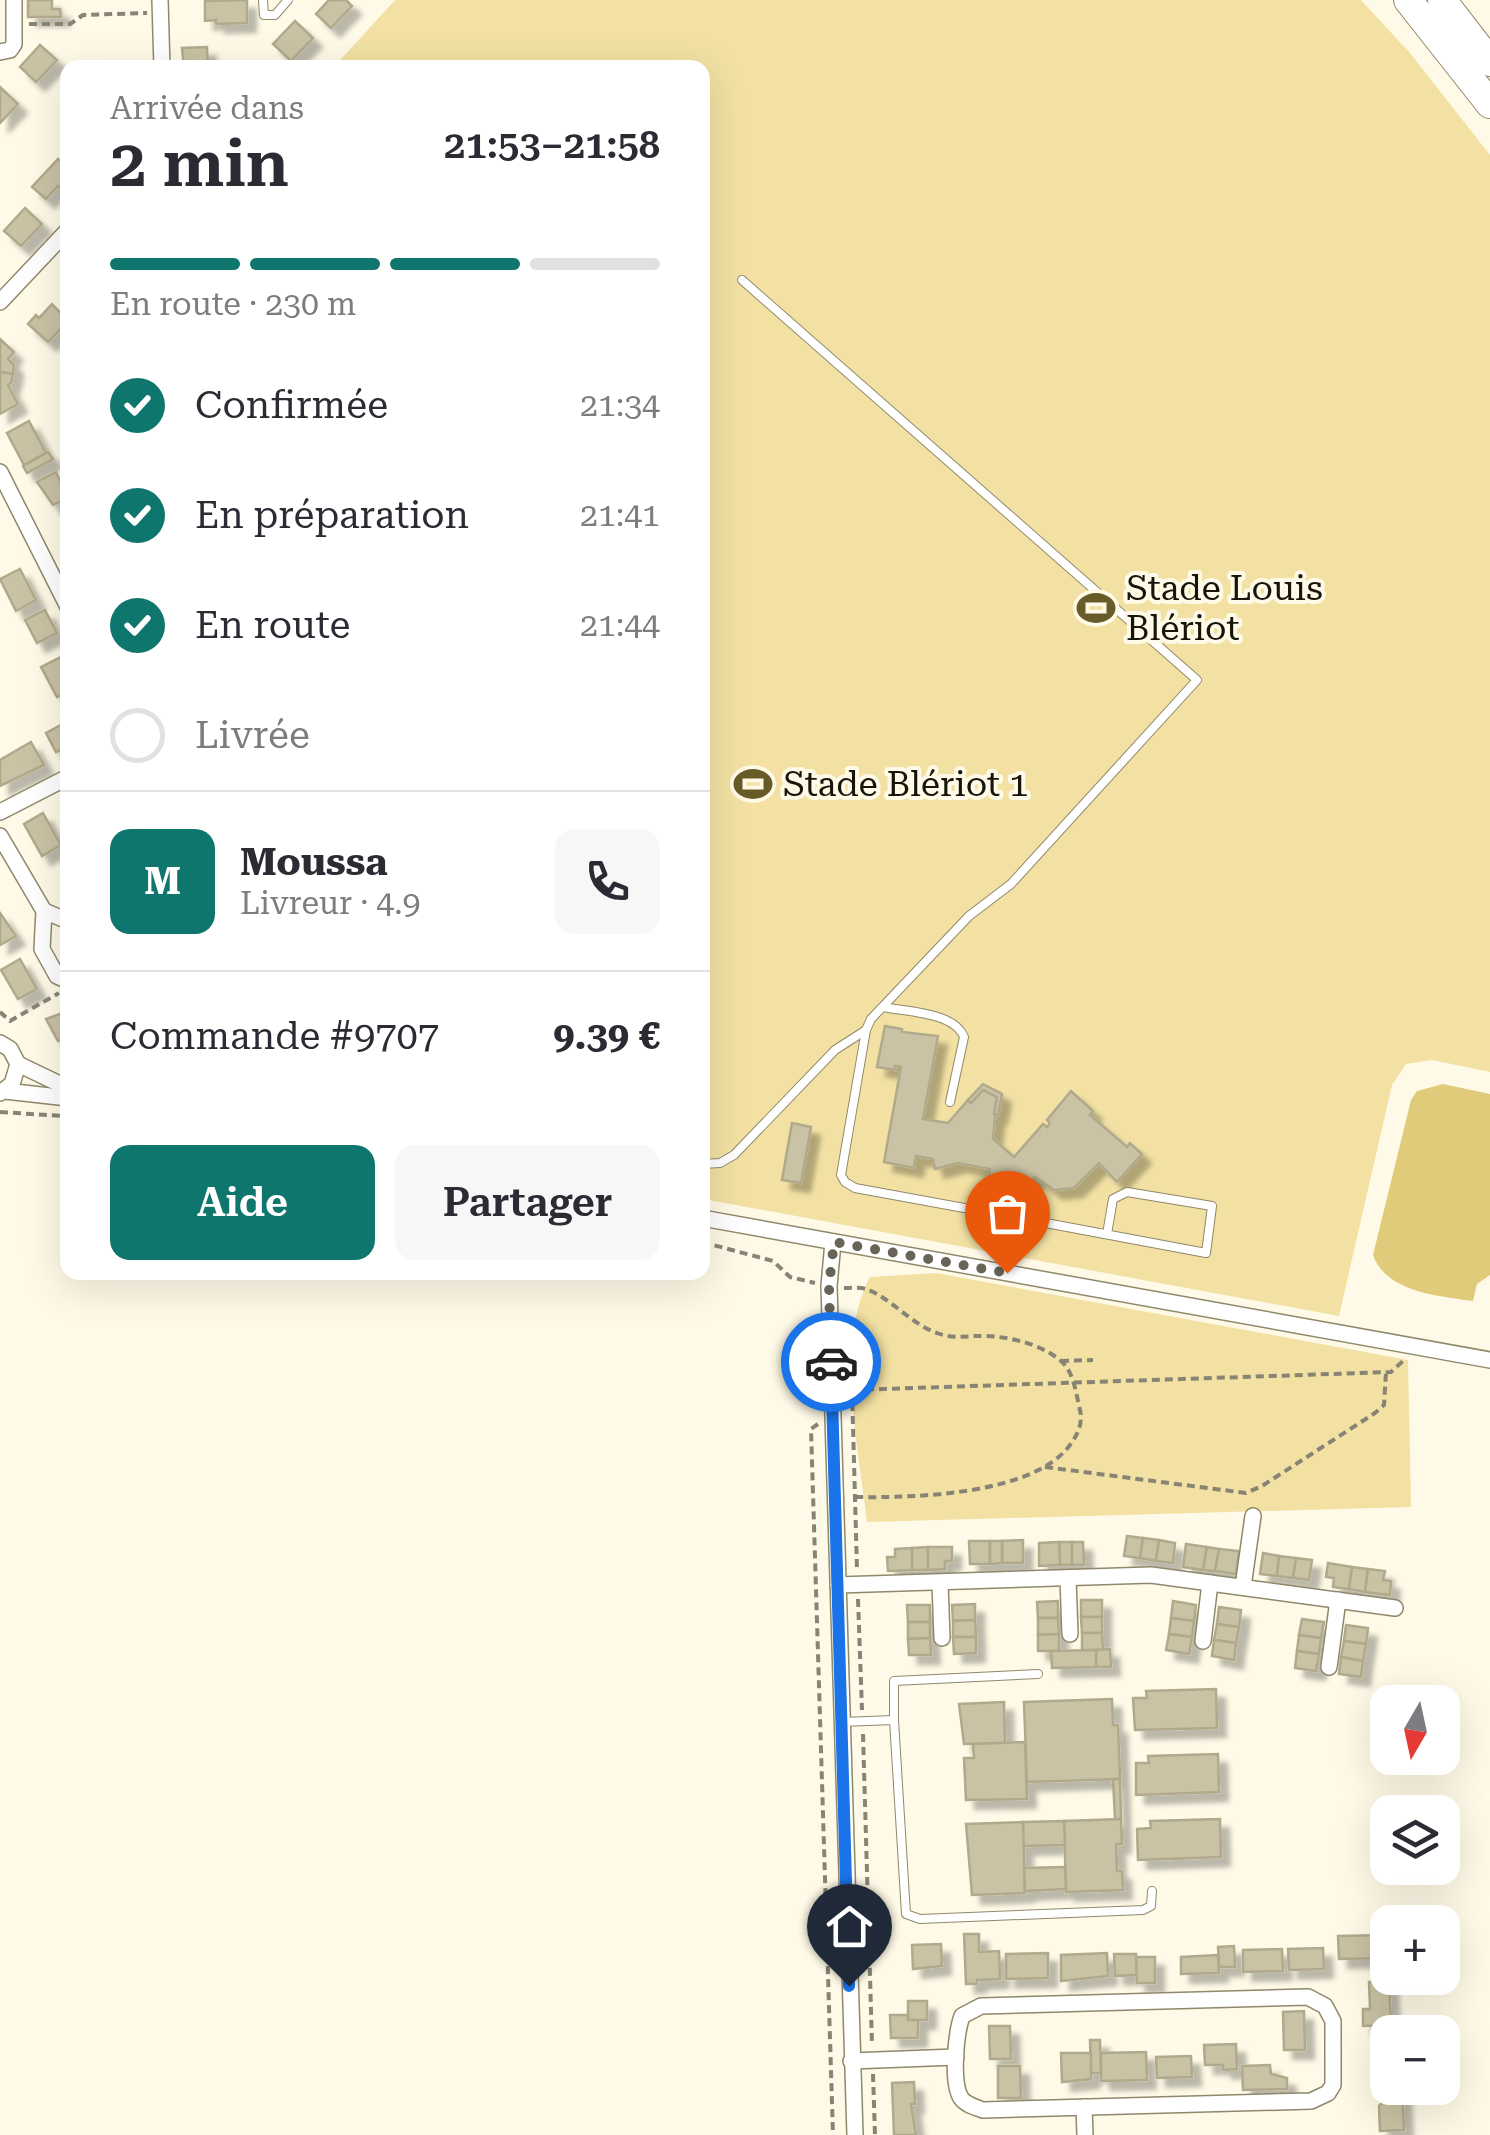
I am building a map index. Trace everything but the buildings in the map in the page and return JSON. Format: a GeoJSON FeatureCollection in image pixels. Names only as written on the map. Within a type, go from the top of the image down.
{"type":"FeatureCollection","features":[{"type":"Feature","properties":{"kind":"highway"},"geometry":{"type":"LineString","coordinates":[[1408,0],[1490,104]]}},
{"type":"Feature","properties":{"kind":"highway"},"geometry":{"type":"LineString","coordinates":[[1442,0],[1490,62]]}},
{"type":"Feature","properties":{"kind":"street"},"geometry":{"type":"LineString","coordinates":[[0,52],[10,50],[14,44],[14,0]]}},
{"type":"Feature","properties":{"kind":"street"},"geometry":{"type":"LineString","coordinates":[[160,6],[162,60]]}},
{"type":"Feature","properties":{"kind":"street"},"geometry":{"type":"LineString","coordinates":[[0,302],[60,238]]}},
{"type":"Feature","properties":{"kind":"street"},"geometry":{"type":"LineString","coordinates":[[0,472],[60,591]]}},
{"type":"Feature","properties":{"kind":"street"},"geometry":{"type":"LineString","coordinates":[[0,812],[60,781]]}},
{"type":"Feature","properties":{"kind":"street"},"geometry":{"type":"LineString","coordinates":[[0,836],[44,911],[42,950],[60,978]]}},
{"type":"Feature","properties":{"kind":"street"},"geometry":{"type":"LineString","coordinates":[[44,911],[60,918]]}},
{"type":"Feature","properties":{"kind":"street"},"geometry":{"type":"LineString","coordinates":[[0,1043],[10,1049],[18,1064],[60,1084]]}},
{"type":"Feature","properties":{"kind":"street"},"geometry":{"type":"LineString","coordinates":[[2,1092],[12,1084],[18,1064]]}},
{"type":"Feature","properties":{"kind":"street"},"geometry":{"type":"LineString","coordinates":[[2,1092],[60,1097]]}},
{"type":"Feature","properties":{"kind":"street"},"geometry":{"type":"LineString","coordinates":[[710,1219],[1490,1360]]}},
{"type":"Feature","properties":{"kind":"street"},"geometry":{"type":"LineString","coordinates":[[834,1242],[829,1286],[854,2135]]}},
{"type":"Feature","properties":{"kind":"street"},"geometry":{"type":"LineString","coordinates":[[1244,1588],[1253,1516]]}},
{"type":"Feature","properties":{"kind":"street"},"geometry":{"type":"LineString","coordinates":[[838,1585],[1151,1575],[1395,1608]]}},
{"type":"Feature","properties":{"kind":"street"},"geometry":{"type":"LineString","coordinates":[[1068,1578],[1070,1634]]}},
{"type":"Feature","properties":{"kind":"street"},"geometry":{"type":"LineString","coordinates":[[940,1582],[942,1638]]}},
{"type":"Feature","properties":{"kind":"street"},"geometry":{"type":"LineString","coordinates":[[1203,1640],[1210,1583]]}},
{"type":"Feature","properties":{"kind":"street"},"geometry":{"type":"LineString","coordinates":[[1329,1668],[1338,1600]]}},
{"type":"Feature","properties":{"kind":"street"},"geometry":{"type":"LineString","coordinates":[[1308,1996],[1325,2006],[1334,2022],[1333,2085],[1328,2093],[1312,2101],[1084,2107],[983,2110],[964,2102],[958,2088],[956,2056],[956,2032],[962,2016],[980,2006],[1308,1996]]}},
{"type":"Feature","properties":{"kind":"street"},"geometry":{"type":"LineString","coordinates":[[851,2061],[956,2056]]}},
{"type":"Feature","properties":{"kind":"street"},"geometry":{"type":"LineString","coordinates":[[1084,2107],[1085,2135]]}},
{"type":"Feature","properties":{"kind":"lane"},"geometry":{"type":"LineString","coordinates":[[263,0],[264,15],[275,15],[288,0]]}},
{"type":"Feature","properties":{"kind":"lane"},"geometry":{"type":"LineString","coordinates":[[710,1164],[734,1155],[836,1050],[866,1030],[970,916],[1010,884],[1196,680],[742,280]]}},
{"type":"Feature","properties":{"kind":"lane"},"geometry":{"type":"LineString","coordinates":[[883,1007],[952,1021],[961,1030],[964,1037],[950,1102]]}},
{"type":"Feature","properties":{"kind":"lane"},"geometry":{"type":"LineString","coordinates":[[866,1030],[841,1175],[844,1182],[856,1188],[1206,1253],[1212,1206],[1127,1192],[1113,1199],[1107,1234]]}},
{"type":"Feature","properties":{"kind":"lane"},"geometry":{"type":"LineString","coordinates":[[1007,1273],[1019,1218]]}},
{"type":"Feature","properties":{"kind":"lane"},"geometry":{"type":"LineString","coordinates":[[1038,1674],[894,1681],[906,1914],[920,1919],[1143,1910],[1151,1906],[1152,1891]]}},
{"type":"Feature","properties":{"kind":"lane"},"geometry":{"type":"LineString","coordinates":[[842,1722],[894,1720]]}},
{"type":"Feature","properties":{"kind":"path"},"geometry":{"type":"LineString","coordinates":[[14,24],[70,24],[84,16],[160,6]]}},
{"type":"Feature","properties":{"kind":"path"},"geometry":{"type":"LineString","coordinates":[[0,1012],[10,1021],[60,991]]}},
{"type":"Feature","properties":{"kind":"path"},"geometry":{"type":"LineString","coordinates":[[0,1112],[60,1116]]}},
{"type":"Feature","properties":{"kind":"path"},"geometry":{"type":"LineString","coordinates":[[710,1244],[773,1261],[790,1277],[866,1289],[914,1323],[941,1335],[1018,1340],[1061,1361],[1093,1360]]}},
{"type":"Feature","properties":{"kind":"path"},"geometry":{"type":"LineString","coordinates":[[832,1382],[857,1392],[1391,1372],[1418,1348]]}},
{"type":"Feature","properties":{"kind":"path"},"geometry":{"type":"LineString","coordinates":[[855,1497],[973,1489],[1020,1479],[1046,1467],[1064,1452],[1080,1429],[1082,1417],[1074,1384],[1061,1361]]}},
{"type":"Feature","properties":{"kind":"path"},"geometry":{"type":"LineString","coordinates":[[1046,1467],[1246,1493],[1374,1413],[1384,1404],[1386,1372]]}},
{"type":"Feature","properties":{"kind":"path"},"geometry":{"type":"LineString","coordinates":[[852,1390],[875,2135]]}},
{"type":"Feature","properties":{"kind":"path"},"geometry":{"type":"LineString","coordinates":[[833,1411],[811,1429],[833,2135]]}},
{"type":"Feature","properties":{"kind":"shaded area","name":"Stade Louis Blériot"},"geometry":{"type":"Polygon","coordinates":[[[395,0],[1361,0],[1410,53],[1490,155],[1490,1072],[1432,1060],[1406,1064],[1392,1085],[1339,1316],[710,1200],[710,60],[340,60],[395,0]]]}},
{"type":"Feature","properties":{"kind":"shaded area"},"geometry":{"type":"Polygon","coordinates":[[[1443,1084],[1490,1094],[1490,1275],[1477,1284],[1473,1301],[1429,1294],[1401,1284],[1389,1277],[1373,1255],[1411,1100],[1417,1091],[1443,1084]]]}},
{"type":"Feature","properties":{"kind":"shaded area"},"geometry":{"type":"Polygon","coordinates":[[[936,1273],[1408,1360],[1411,1507],[867,1522],[852,1397],[853,1334],[859,1304],[870,1277],[936,1273]]]}},
{"type":"Feature","properties":{"kind":"way so far"},"geometry":{"type":"LineString","coordinates":[[831,1362],[829,1286],[834,1242],[1007,1273]]}},
{"type":"Feature","properties":{"kind":"place","name":"Stade Louis Blériot"},"geometry":{"type":"Point","coordinates":[1096,608]}},
{"type":"Feature","properties":{"kind":"place","name":"Stade Blériot 1"},"geometry":{"type":"Point","coordinates":[753,784]}},
{"type":"Feature","properties":{"kind":"route"},"geometry":{"type":"LineString","coordinates":[[831,1362],[849,1986]]}}]}
